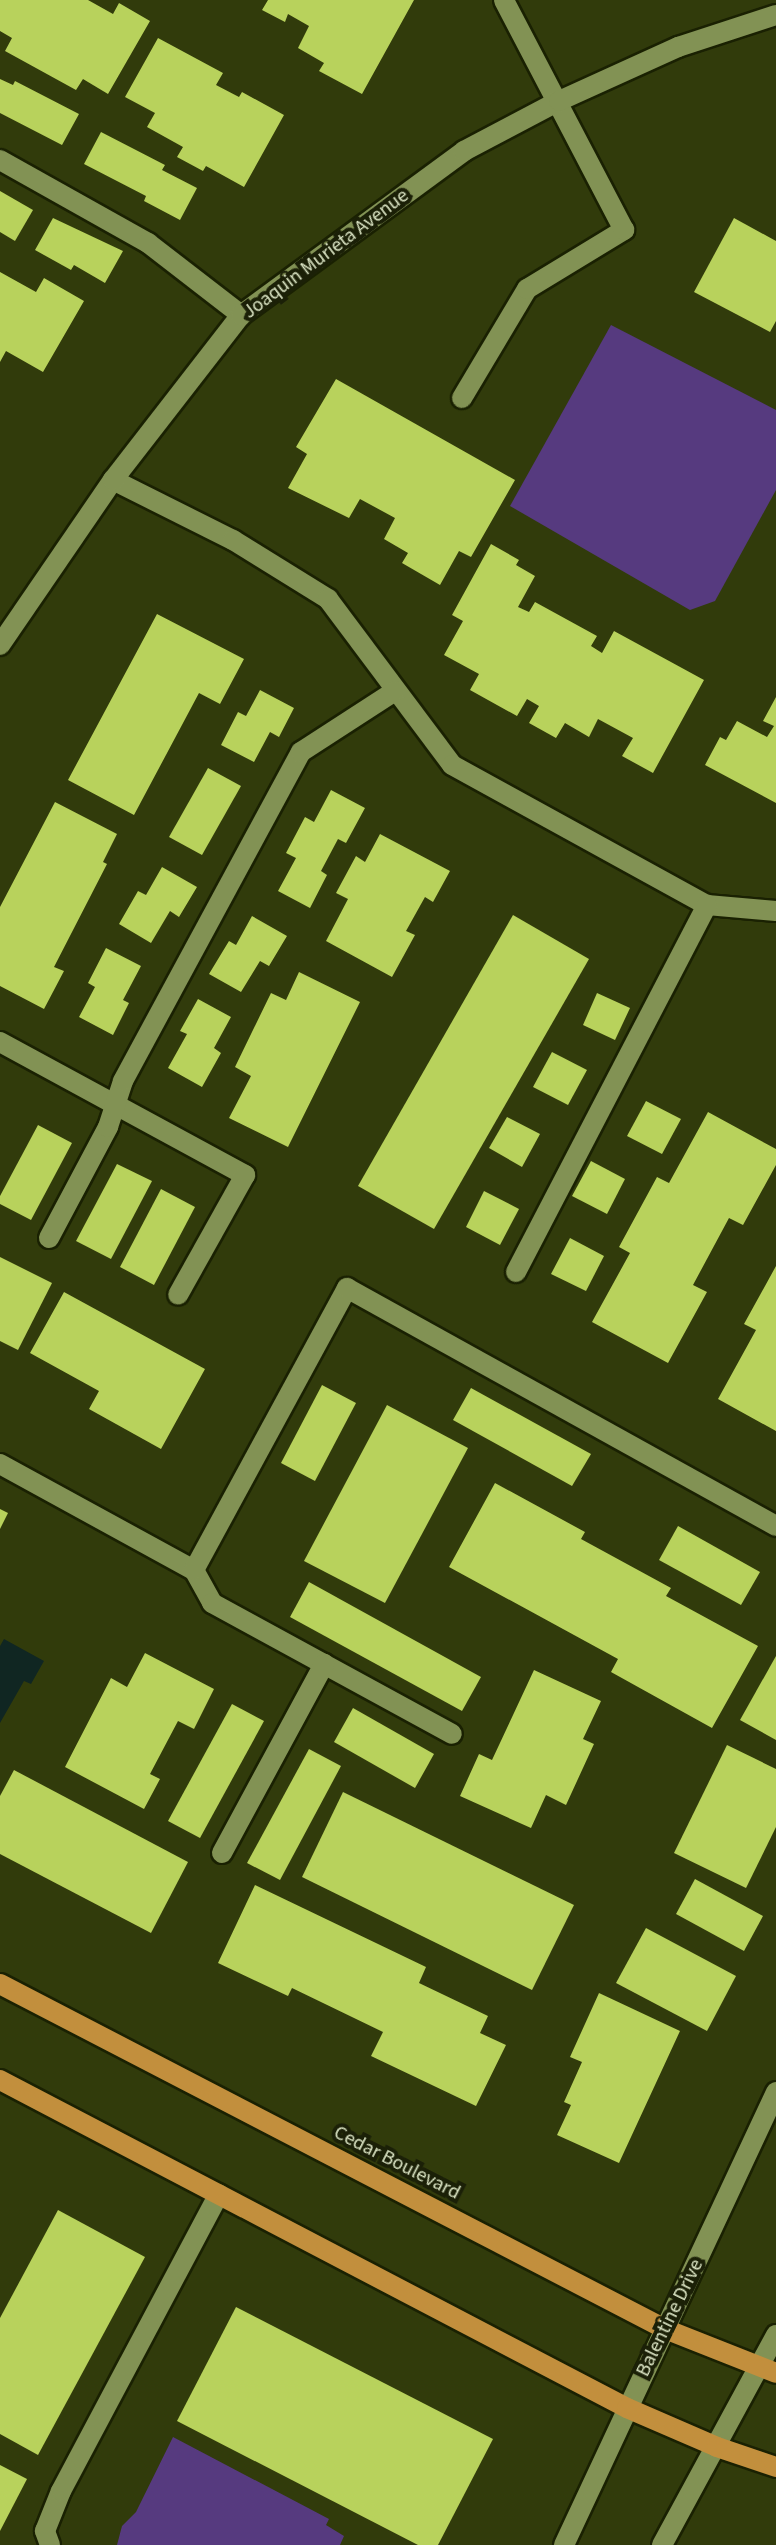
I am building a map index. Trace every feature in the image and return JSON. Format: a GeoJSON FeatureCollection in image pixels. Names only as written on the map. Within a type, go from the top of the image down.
{"type":"FeatureCollection","features":[{"type":"Feature","properties":{"kind":"main road","name":"Cedar Boulevard"},"geometry":{"type":"LineString","coordinates":[[0,1984],[665,2329],[767,2371]]}},
{"type":"Feature","properties":{"kind":"main road"},"geometry":{"type":"LineString","coordinates":[[0,2080],[627,2408],[717,2447],[776,2467]]}},
{"type":"Feature","properties":{"kind":"street"},"geometry":{"type":"LineString","coordinates":[[462,398],[527,289],[624,230],[504,0]]}},
{"type":"Feature","properties":{"kind":"street","name":"Joaquin Murieta Avenue"},"geometry":{"type":"LineString","coordinates":[[0,645],[113,480],[241,315],[464,151],[559,101],[678,47],[776,15]]}},
{"type":"Feature","properties":{"kind":"street"},"geometry":{"type":"LineString","coordinates":[[0,160],[148,243],[241,315]]}},
{"type":"Feature","properties":{"kind":"street"},"geometry":{"type":"LineString","coordinates":[[113,480],[233,540],[328,599],[452,765],[707,905],[776,911]]}},
{"type":"Feature","properties":{"kind":"street"},"geometry":{"type":"LineString","coordinates":[[49,1238],[108,1127],[123,1081],[301,752],[395,691]]}},
{"type":"Feature","properties":{"kind":"street"},"geometry":{"type":"LineString","coordinates":[[516,1272],[707,905]]}},
{"type":"Feature","properties":{"kind":"street"},"geometry":{"type":"LineString","coordinates":[[0,1042],[245,1175],[178,1295]]}},
{"type":"Feature","properties":{"kind":"street"},"geometry":{"type":"LineString","coordinates":[[194,1570],[347,1288],[776,1526]]}},
{"type":"Feature","properties":{"kind":"street"},"geometry":{"type":"LineString","coordinates":[[0,1464],[194,1570],[212,1603],[452,1734]]}},
{"type":"Feature","properties":{"kind":"street"},"geometry":{"type":"LineString","coordinates":[[222,1853],[324,1664]]}},
{"type":"Feature","properties":{"kind":"street","name":"Balentine Drive"},"geometry":{"type":"LineString","coordinates":[[564,2545],[776,2092]]}},
{"type":"Feature","properties":{"kind":"street"},"geometry":{"type":"LineString","coordinates":[[50,2545],[45,2531],[61,2491],[219,2194]]}},
{"type":"Feature","properties":{"kind":"street"},"geometry":{"type":"LineString","coordinates":[[662,2545],[717,2447],[767,2371],[776,2335]]}},
{"type":"Feature","properties":{"kind":"shaded area"},"geometry":{"type":"Polygon","coordinates":[[[611,325],[776,410],[776,490],[715,601],[690,610],[510,506],[611,325]]]}},
{"type":"Feature","properties":{"kind":"shaded area"},"geometry":{"type":"Polygon","coordinates":[[[173,2437],[329,2519],[326,2525],[344,2536],[340,2545],[117,2545],[122,2526],[136,2512],[173,2437]]]}},
{"type":"Feature","properties":{"kind":"water"},"geometry":{"type":"Polygon","coordinates":[[[4,1639],[44,1661],[31,1684],[24,1681],[0,1723],[0,1646],[4,1639]]]}},
{"type":"Feature","properties":{"kind":"building"},"geometry":{"type":"Polygon","coordinates":[[[0,0],[88,0],[113,14],[119,3],[150,21],[108,94],[83,79],[76,90],[5,51],[12,38],[0,31],[0,0]]]}},
{"type":"Feature","properties":{"kind":"building"},"geometry":{"type":"Polygon","coordinates":[[[268,0],[414,0],[362,94],[319,71],[324,63],[298,48],[309,26],[288,14],[285,22],[262,10],[268,0]]]}},
{"type":"Feature","properties":{"kind":"building"},"geometry":{"type":"Polygon","coordinates":[[[158,38],[223,73],[216,85],[239,97],[242,92],[284,115],[244,187],[206,166],[203,171],[177,157],[183,147],[147,127],[155,113],[125,97],[158,38]]]}},
{"type":"Feature","properties":{"kind":"building"},"geometry":{"type":"Polygon","coordinates":[[[0,79],[13,85],[15,81],[79,114],[62,145],[0,113],[0,79]]]}},
{"type":"Feature","properties":{"kind":"building"},"geometry":{"type":"Polygon","coordinates":[[[101,132],[165,165],[162,170],[197,188],[180,220],[144,201],[146,196],[84,164],[101,132]]]}},
{"type":"Feature","properties":{"kind":"building"},"geometry":{"type":"Polygon","coordinates":[[[0,191],[33,210],[15,241],[0,232],[0,191]]]}},
{"type":"Feature","properties":{"kind":"building"},"geometry":{"type":"Polygon","coordinates":[[[53,218],[123,251],[105,283],[74,265],[71,270],[35,250],[53,218]]]}},
{"type":"Feature","properties":{"kind":"building"},"geometry":{"type":"Polygon","coordinates":[[[734,218],[776,241],[776,321],[770,332],[694,292],[734,218]]]}},
{"type":"Feature","properties":{"kind":"building"},"geometry":{"type":"Polygon","coordinates":[[[0,272],[36,292],[44,278],[84,301],[43,372],[6,351],[0,362],[0,272]]]}},
{"type":"Feature","properties":{"kind":"building"},"geometry":{"type":"Polygon","coordinates":[[[336,379],[515,480],[471,557],[459,551],[440,585],[402,563],[408,553],[384,539],[395,518],[360,499],[349,518],[288,488],[307,454],[296,447],[336,379]]]}},
{"type":"Feature","properties":{"kind":"building"},"geometry":{"type":"Polygon","coordinates":[[[491,544],[519,560],[516,565],[535,576],[518,607],[529,612],[535,602],[597,636],[591,646],[602,653],[614,631],[704,680],[653,773],[622,756],[633,738],[598,719],[589,737],[565,723],[556,738],[529,723],[539,706],[527,699],[517,716],[470,690],[479,674],[444,655],[463,621],[452,615],[491,544]]]}},
{"type":"Feature","properties":{"kind":"building"},"geometry":{"type":"Polygon","coordinates":[[[157,614],[244,659],[220,704],[199,693],[134,815],[68,780],[157,614]]]}},
{"type":"Feature","properties":{"kind":"building"},"geometry":{"type":"Polygon","coordinates":[[[260,690],[294,708],[279,737],[270,732],[254,762],[221,745],[238,712],[246,716],[260,690]]]}},
{"type":"Feature","properties":{"kind":"building"},"geometry":{"type":"Polygon","coordinates":[[[776,697],[776,803],[705,765],[720,737],[726,740],[737,721],[767,737],[774,726],[763,721],[776,697]]]}},
{"type":"Feature","properties":{"kind":"building"},"geometry":{"type":"Polygon","coordinates":[[[208,768],[241,786],[202,855],[169,837],[208,768]]]}},
{"type":"Feature","properties":{"kind":"building"},"geometry":{"type":"Polygon","coordinates":[[[331,790],[365,808],[346,843],[338,839],[321,871],[327,875],[310,908],[278,891],[296,858],[286,853],[305,817],[314,822],[331,790]]]}},
{"type":"Feature","properties":{"kind":"building"},"geometry":{"type":"Polygon","coordinates":[[[55,802],[117,834],[103,862],[107,864],[54,967],[64,971],[44,1009],[0,986],[0,907],[55,802]]]}},
{"type":"Feature","properties":{"kind":"building"},"geometry":{"type":"Polygon","coordinates":[[[380,834],[450,871],[433,902],[425,897],[406,931],[415,935],[392,977],[326,941],[348,899],[336,893],[356,856],[365,862],[380,834]]]}},
{"type":"Feature","properties":{"kind":"building"},"geometry":{"type":"Polygon","coordinates":[[[162,867],[197,887],[179,917],[170,911],[151,943],[119,924],[138,891],[146,895],[162,867]]]}},
{"type":"Feature","properties":{"kind":"building"},"geometry":{"type":"Polygon","coordinates":[[[513,915],[589,959],[434,1229],[358,1186],[513,915]]]}},
{"type":"Feature","properties":{"kind":"building"},"geometry":{"type":"Polygon","coordinates":[[[252,916],[287,936],[269,966],[260,961],[241,992],[209,974],[229,941],[236,945],[252,916]]]}},
{"type":"Feature","properties":{"kind":"building"},"geometry":{"type":"Polygon","coordinates":[[[106,948],[141,966],[123,1000],[129,1003],[113,1035],[79,1017],[95,987],[88,983],[106,948]]]}},
{"type":"Feature","properties":{"kind":"building"},"geometry":{"type":"Polygon","coordinates":[[[299,972],[360,1002],[288,1147],[229,1118],[251,1076],[235,1067],[271,993],[286,1000],[299,972]]]}},
{"type":"Feature","properties":{"kind":"building"},"geometry":{"type":"Polygon","coordinates":[[[597,993],[630,1008],[615,1040],[583,1025],[597,993]]]}},
{"type":"Feature","properties":{"kind":"building"},"geometry":{"type":"Polygon","coordinates":[[[198,999],[231,1017],[214,1048],[221,1053],[202,1087],[168,1068],[187,1034],[180,1031],[198,999]]]}},
{"type":"Feature","properties":{"kind":"building"},"geometry":{"type":"Polygon","coordinates":[[[552,1052],[587,1070],[568,1105],[533,1087],[552,1052]]]}},
{"type":"Feature","properties":{"kind":"building"},"geometry":{"type":"Polygon","coordinates":[[[646,1101],[681,1119],[662,1154],[627,1136],[646,1101]]]}},
{"type":"Feature","properties":{"kind":"building"},"geometry":{"type":"Polygon","coordinates":[[[708,1112],[776,1149],[776,1165],[743,1225],[729,1218],[693,1285],[707,1292],[668,1363],[592,1322],[630,1253],[619,1247],[657,1177],[669,1183],[708,1112]]]}},
{"type":"Feature","properties":{"kind":"building"},"geometry":{"type":"Polygon","coordinates":[[[507,1117],[540,1134],[522,1167],[489,1148],[507,1117]]]}},
{"type":"Feature","properties":{"kind":"building"},"geometry":{"type":"Polygon","coordinates":[[[38,1125],[72,1143],[31,1220],[0,1204],[0,1196],[38,1125]]]}},
{"type":"Feature","properties":{"kind":"building"},"geometry":{"type":"Polygon","coordinates":[[[591,1161],[625,1179],[607,1214],[572,1196],[591,1161]]]}},
{"type":"Feature","properties":{"kind":"building"},"geometry":{"type":"Polygon","coordinates":[[[117,1164],[152,1181],[111,1259],[76,1241],[117,1164]]]}},
{"type":"Feature","properties":{"kind":"building"},"geometry":{"type":"Polygon","coordinates":[[[161,1189],[195,1207],[154,1285],[120,1267],[161,1189]]]}},
{"type":"Feature","properties":{"kind":"building"},"geometry":{"type":"Polygon","coordinates":[[[484,1191],[519,1209],[500,1245],[466,1227],[484,1191]]]}},
{"type":"Feature","properties":{"kind":"building"},"geometry":{"type":"Polygon","coordinates":[[[570,1238],[604,1256],[586,1291],[551,1274],[570,1238]]]}},
{"type":"Feature","properties":{"kind":"building"},"geometry":{"type":"Polygon","coordinates":[[[0,1257],[52,1283],[18,1350],[0,1341],[0,1257]]]}},
{"type":"Feature","properties":{"kind":"building"},"geometry":{"type":"Polygon","coordinates":[[[776,1266],[776,1431],[718,1399],[756,1330],[744,1324],[776,1266]]]}},
{"type":"Feature","properties":{"kind":"building"},"geometry":{"type":"Polygon","coordinates":[[[64,1292],[205,1369],[161,1449],[89,1409],[99,1391],[30,1353],[64,1292]]]}},
{"type":"Feature","properties":{"kind":"building"},"geometry":{"type":"Polygon","coordinates":[[[322,1385],[356,1403],[315,1481],[281,1463],[322,1385]]]}},
{"type":"Feature","properties":{"kind":"building"},"geometry":{"type":"Polygon","coordinates":[[[471,1388],[591,1454],[572,1486],[453,1420],[471,1388]]]}},
{"type":"Feature","properties":{"kind":"building"},"geometry":{"type":"Polygon","coordinates":[[[387,1405],[468,1448],[385,1603],[304,1561],[387,1405]]]}},
{"type":"Feature","properties":{"kind":"building"},"geometry":{"type":"Polygon","coordinates":[[[495,1483],[585,1532],[581,1539],[671,1588],[666,1596],[758,1646],[712,1728],[611,1672],[618,1659],[449,1567],[495,1483]]]}},
{"type":"Feature","properties":{"kind":"building"},"geometry":{"type":"Polygon","coordinates":[[[0,1509],[8,1513],[0,1529],[0,1509]]]}},
{"type":"Feature","properties":{"kind":"building"},"geometry":{"type":"Polygon","coordinates":[[[678,1526],[760,1572],[741,1605],[659,1560],[678,1526]]]}},
{"type":"Feature","properties":{"kind":"building"},"geometry":{"type":"Polygon","coordinates":[[[309,1582],[481,1677],[462,1711],[290,1617],[309,1582]]]}},
{"type":"Feature","properties":{"kind":"building"},"geometry":{"type":"Polygon","coordinates":[[[145,1653],[214,1689],[194,1729],[178,1721],[150,1774],[160,1779],[144,1809],[65,1767],[111,1678],[127,1687],[145,1653]]]}},
{"type":"Feature","properties":{"kind":"building"},"geometry":{"type":"Polygon","coordinates":[[[776,1656],[776,1740],[740,1720],[776,1656]]]}},
{"type":"Feature","properties":{"kind":"building"},"geometry":{"type":"Polygon","coordinates":[[[534,1670],[601,1701],[583,1739],[594,1744],[566,1805],[546,1795],[531,1828],[460,1796],[479,1754],[492,1760],[534,1670]]]}},
{"type":"Feature","properties":{"kind":"building"},"geometry":{"type":"Polygon","coordinates":[[[232,1704],[264,1721],[200,1838],[168,1821],[232,1704]]]}},
{"type":"Feature","properties":{"kind":"building"},"geometry":{"type":"Polygon","coordinates":[[[353,1708],[434,1754],[415,1788],[334,1742],[353,1708]]]}},
{"type":"Feature","properties":{"kind":"building"},"geometry":{"type":"Polygon","coordinates":[[[727,1745],[776,1769],[776,1827],[746,1888],[674,1853],[727,1745]]]}},
{"type":"Feature","properties":{"kind":"building"},"geometry":{"type":"Polygon","coordinates":[[[309,1749],[341,1766],[280,1880],[247,1863],[309,1749]]]}},
{"type":"Feature","properties":{"kind":"building"},"geometry":{"type":"Polygon","coordinates":[[[14,1770],[188,1862],[151,1933],[0,1854],[0,1796],[14,1770]]]}},
{"type":"Feature","properties":{"kind":"building"},"geometry":{"type":"Polygon","coordinates":[[[343,1792],[574,1905],[532,1990],[302,1877],[343,1792]]]}},
{"type":"Feature","properties":{"kind":"building"},"geometry":{"type":"Polygon","coordinates":[[[695,1879],[763,1916],[744,1951],[676,1914],[695,1879]]]}},
{"type":"Feature","properties":{"kind":"building"},"geometry":{"type":"Polygon","coordinates":[[[255,1885],[426,1967],[419,1983],[488,2016],[480,2033],[506,2045],[476,2106],[371,2056],[383,2032],[292,1988],[288,1996],[218,1963],[255,1885]]]}},
{"type":"Feature","properties":{"kind":"building"},"geometry":{"type":"Polygon","coordinates":[[[646,1928],[736,1976],[707,2031],[616,1983],[646,1928]]]}},
{"type":"Feature","properties":{"kind":"building"},"geometry":{"type":"Polygon","coordinates":[[[599,1993],[680,2031],[619,2163],[557,2135],[571,2105],[564,2102],[582,2062],[570,2057],[599,1993]]]}},
{"type":"Feature","properties":{"kind":"building"},"geometry":{"type":"Polygon","coordinates":[[[58,2210],[145,2257],[38,2455],[0,2434],[0,2318],[58,2210]]]}},
{"type":"Feature","properties":{"kind":"building"},"geometry":{"type":"Polygon","coordinates":[[[236,2307],[493,2439],[438,2545],[418,2545],[177,2421],[236,2307]]]}},
{"type":"Feature","properties":{"kind":"building"},"geometry":{"type":"Polygon","coordinates":[[[0,2465],[27,2479],[0,2531],[0,2465]]]}}]}
